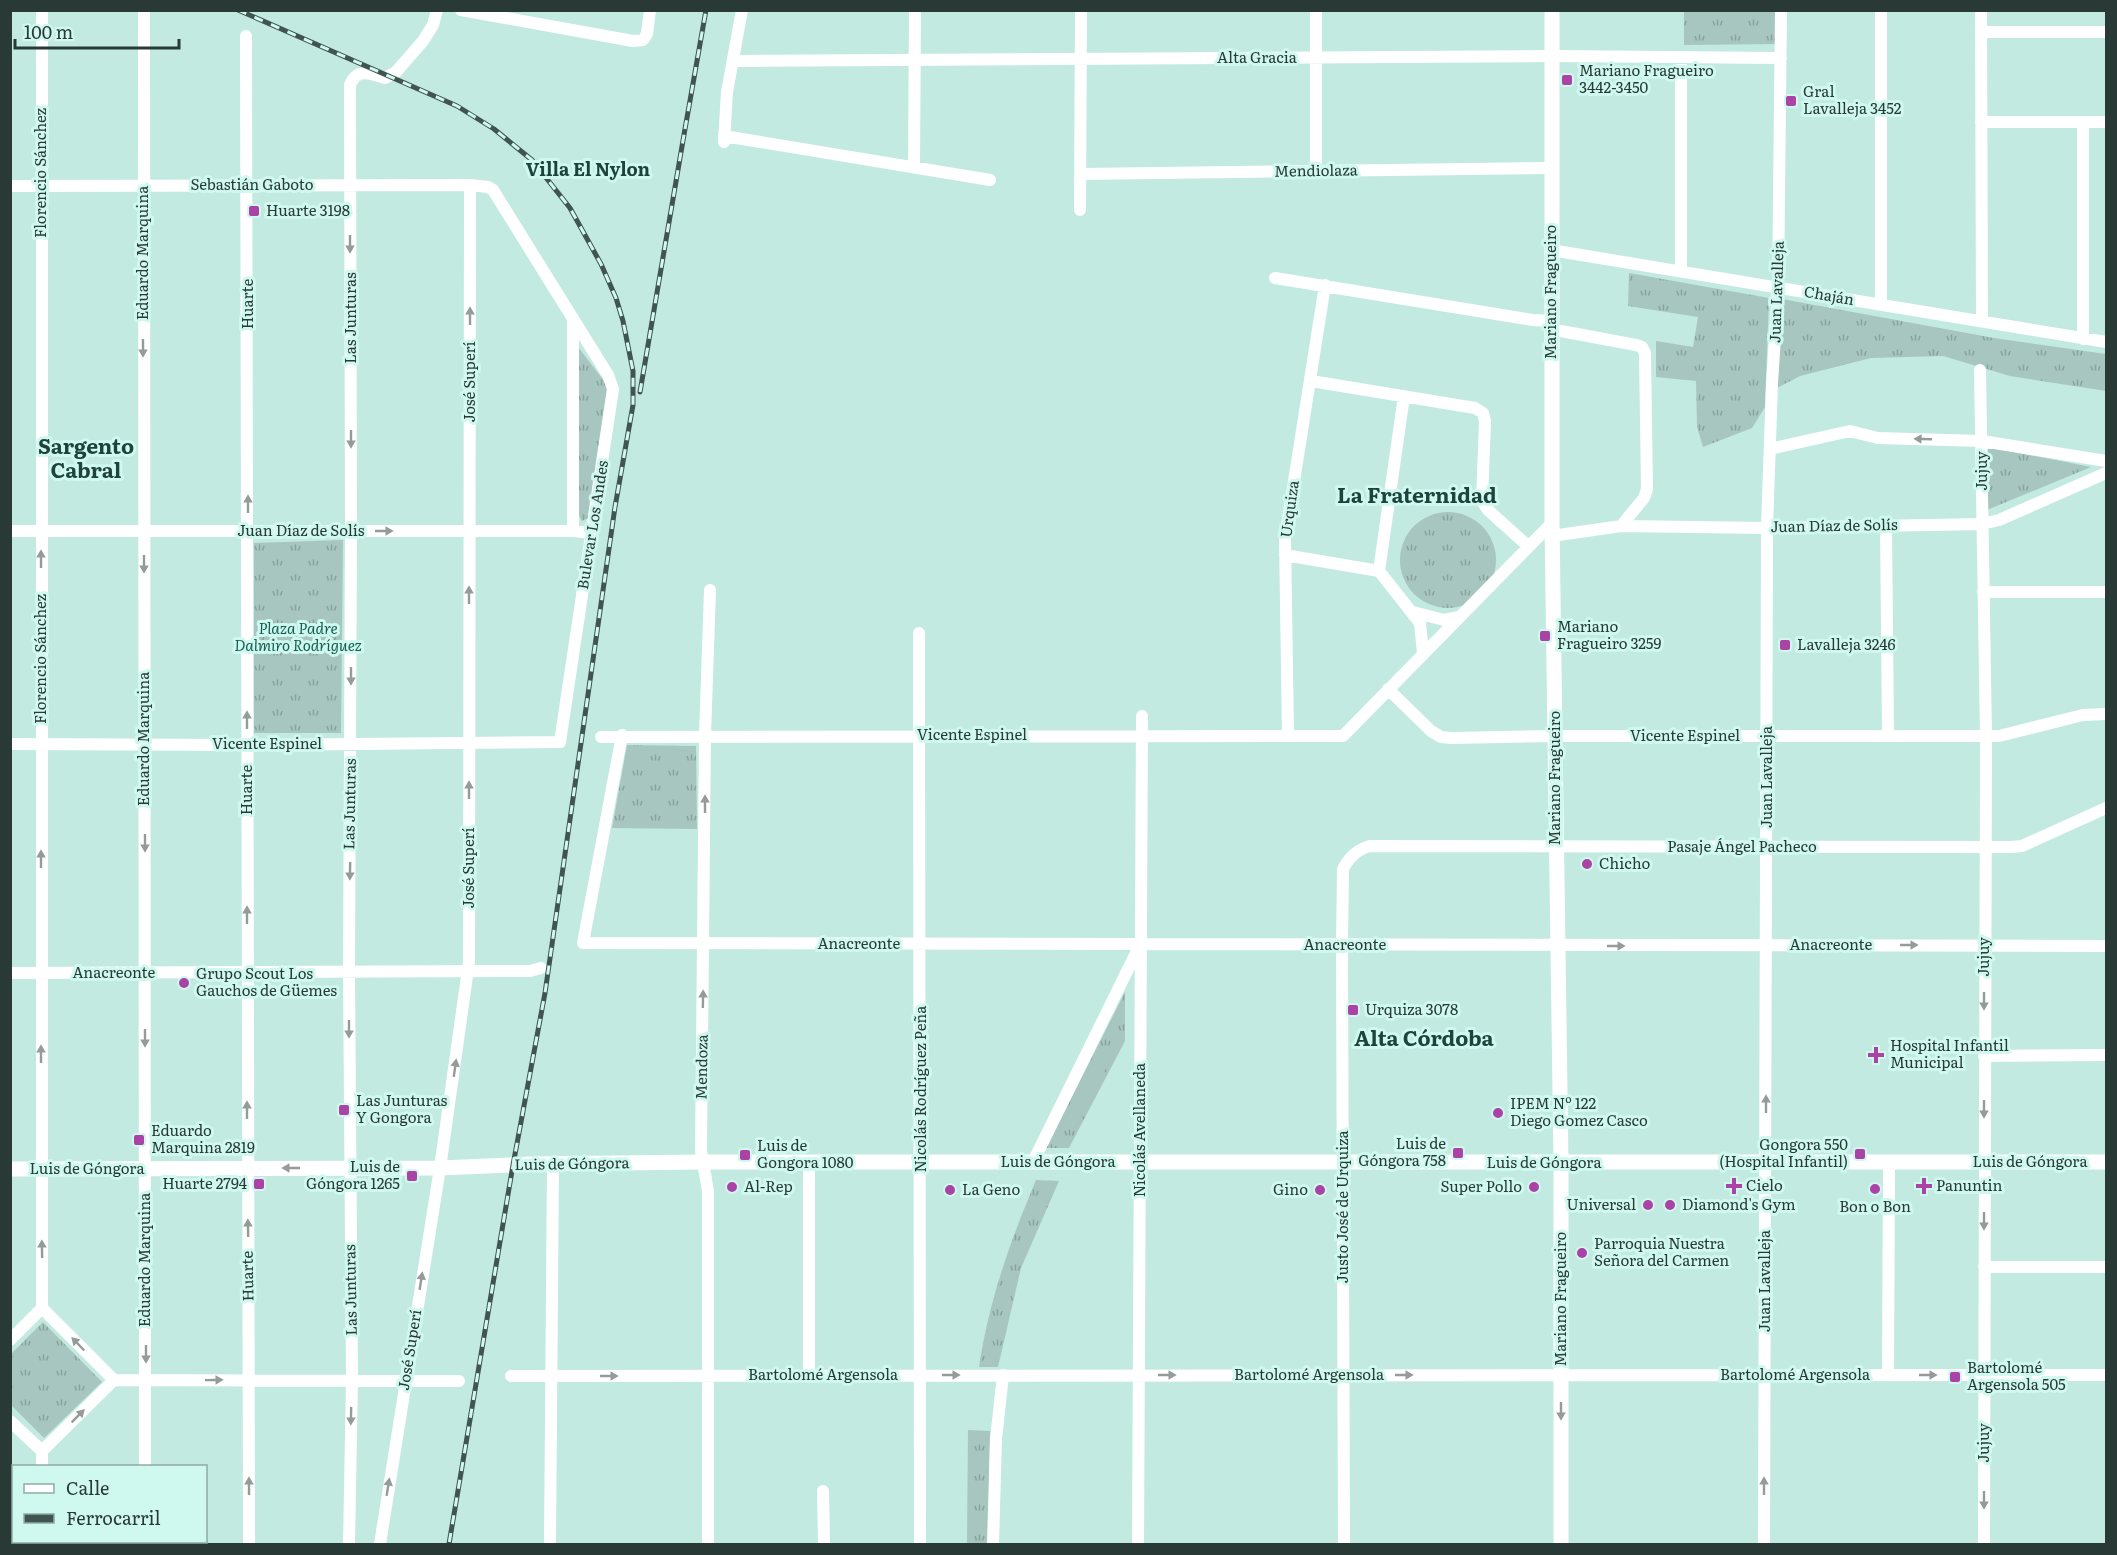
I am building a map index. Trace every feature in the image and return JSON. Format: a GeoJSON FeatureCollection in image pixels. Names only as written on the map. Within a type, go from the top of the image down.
{"type":"FeatureCollection","features":[{"type":"Feature","properties":{"kind":"main road","name":"Mariano Fragueiro"},"geometry":{"type":"LineString","coordinates":[[1552,10],[1551,250],[1556,326],[1552,529],[1561,1163],[1561,1545]]}},
{"type":"Feature","properties":{"kind":"main road","name":"Luis de Góngora"},"geometry":{"type":"LineString","coordinates":[[10,1169],[440,1168],[704,1162],[2106,1162]]}},
{"type":"Feature","properties":{"kind":"street","name":"Florencio Sánchez"},"geometry":{"type":"LineString","coordinates":[[42,10],[40,186],[42,1308]]}},
{"type":"Feature","properties":{"kind":"street","name":"Eduardo Marquina"},"geometry":{"type":"LineString","coordinates":[[144,10],[142,185],[146,972],[145,1465]]}},
{"type":"Feature","properties":{"kind":"street","name":"Las Junturas"},"geometry":{"type":"LineString","coordinates":[[349,1545],[352,1380],[349,971],[350,85],[358,73],[386,78],[396,72],[428,33],[436,10]]}},
{"type":"Feature","properties":{"kind":"street"},"geometry":{"type":"LineString","coordinates":[[461,10],[496,14],[633,41],[643,40],[647,34],[650,10]]}},
{"type":"Feature","properties":{"kind":"street"},"geometry":{"type":"LineString","coordinates":[[742,10],[727,92],[724,139],[990,180]]}},
{"type":"Feature","properties":{"kind":"street"},"geometry":{"type":"LineString","coordinates":[[914,167],[915,10]]}},
{"type":"Feature","properties":{"kind":"street"},"geometry":{"type":"LineString","coordinates":[[1080,210],[1081,10]]}},
{"type":"Feature","properties":{"kind":"street"},"geometry":{"type":"LineString","coordinates":[[1316,10],[1317,171]]}},
{"type":"Feature","properties":{"kind":"street","name":"Juan Lavalleja"},"geometry":{"type":"LineString","coordinates":[[1764,1545],[1767,528],[1778,288],[1782,10]]}},
{"type":"Feature","properties":{"kind":"street"},"geometry":{"type":"LineString","coordinates":[[1881,10],[1881,305]]}},
{"type":"Feature","properties":{"kind":"street"},"geometry":{"type":"LineString","coordinates":[[1981,10],[1982,320]]}},
{"type":"Feature","properties":{"kind":"street"},"geometry":{"type":"LineString","coordinates":[[1981,32],[2106,32]]}},
{"type":"Feature","properties":{"kind":"street","name":"Huarte"},"geometry":{"type":"LineString","coordinates":[[246,36],[249,1545]]}},
{"type":"Feature","properties":{"kind":"street","name":"Alta Gracia"},"geometry":{"type":"LineString","coordinates":[[734,61],[1552,56],[1781,58]]}},
{"type":"Feature","properties":{"kind":"street"},"geometry":{"type":"LineString","coordinates":[[1681,58],[1681,271]]}},
{"type":"Feature","properties":{"kind":"street"},"geometry":{"type":"LineString","coordinates":[[1981,122],[2106,122]]}},
{"type":"Feature","properties":{"kind":"street"},"geometry":{"type":"LineString","coordinates":[[2083,122],[2083,339]]}},
{"type":"Feature","properties":{"kind":"street","name":"Mendiolaza"},"geometry":{"type":"LineString","coordinates":[[1081,174],[1552,168]]}},
{"type":"Feature","properties":{"kind":"street","name":"Sebastián Gaboto"},"geometry":{"type":"LineString","coordinates":[[10,186],[470,185],[488,187],[493,190]]}},
{"type":"Feature","properties":{"kind":"street","name":"José Superí"},"geometry":{"type":"LineString","coordinates":[[380,1545],[469,971],[470,185]]}},
{"type":"Feature","properties":{"kind":"street","name":"Bulevar Los Andes"},"geometry":{"type":"LineString","coordinates":[[493,190],[608,375],[613,390],[560,742]]}},
{"type":"Feature","properties":{"kind":"street","name":"Chaján"},"geometry":{"type":"LineString","coordinates":[[1551,250],[2106,342]]}},
{"type":"Feature","properties":{"kind":"street"},"geometry":{"type":"LineString","coordinates":[[1275,278],[1533,320],[1642,347],[1645,353],[1647,489],[1644,498],[1621,526]]}},
{"type":"Feature","properties":{"kind":"street","name":"Urquiza"},"geometry":{"type":"LineString","coordinates":[[1288,736],[1285,538],[1325,285]]}},
{"type":"Feature","properties":{"kind":"street","name":"Bulevar Los Andes"},"geometry":{"type":"LineString","coordinates":[[573,319],[573,531]]}},
{"type":"Feature","properties":{"kind":"street","name":"Jujuy"},"geometry":{"type":"LineString","coordinates":[[1980,370],[1986,736],[1984,1545]]}},
{"type":"Feature","properties":{"kind":"street"},"geometry":{"type":"LineString","coordinates":[[1311,381],[1475,408],[1483,413],[1485,421],[1482,501],[1488,510],[1528,546]]}},
{"type":"Feature","properties":{"kind":"street"},"geometry":{"type":"LineString","coordinates":[[1379,571],[1404,396]]}},
{"type":"Feature","properties":{"kind":"street"},"geometry":{"type":"LineString","coordinates":[[1770,449],[1850,431],[1878,438],[1982,441],[2106,460]]}},
{"type":"Feature","properties":{"kind":"street","name":"Juan Díaz de Solís"},"geometry":{"type":"LineString","coordinates":[[1552,529],[1621,526],[1767,528],[1982,524],[1999,520],[2106,473]]}},
{"type":"Feature","properties":{"kind":"street"},"geometry":{"type":"LineString","coordinates":[[1886,525],[1888,736]]}},
{"type":"Feature","properties":{"kind":"street"},"geometry":{"type":"LineString","coordinates":[[1388,689],[1528,546],[1552,529]]}},
{"type":"Feature","properties":{"kind":"street","name":"Juan Díaz de Solís"},"geometry":{"type":"LineString","coordinates":[[10,531],[573,531],[592,533]]}},
{"type":"Feature","properties":{"kind":"street"},"geometry":{"type":"LineString","coordinates":[[1285,555],[1379,571],[1420,623],[1423,653]]}},
{"type":"Feature","properties":{"kind":"street","name":"Mendoza"},"geometry":{"type":"LineString","coordinates":[[708,1545],[708,1191],[701,1151],[705,735],[710,590]]}},
{"type":"Feature","properties":{"kind":"street"},"geometry":{"type":"LineString","coordinates":[[1983,592],[2106,592]]}},
{"type":"Feature","properties":{"kind":"street"},"geometry":{"type":"LineString","coordinates":[[1413,612],[1444,620],[1459,617]]}},
{"type":"Feature","properties":{"kind":"street","name":"Nicolás Rodríguez Peña"},"geometry":{"type":"LineString","coordinates":[[919,633],[920,1545]]}},
{"type":"Feature","properties":{"kind":"street","name":"Vicente Espinel"},"geometry":{"type":"LineString","coordinates":[[601,737],[622,735],[1343,736],[1388,689],[1431,731],[1441,737],[1999,736],[2083,715],[2106,714]]}},
{"type":"Feature","properties":{"kind":"street","name":"Nicolás Avellaneda"},"geometry":{"type":"LineString","coordinates":[[1138,1545],[1142,716]]}},
{"type":"Feature","properties":{"kind":"street","name":"Anacreonte"},"geometry":{"type":"LineString","coordinates":[[622,735],[583,943],[2106,946]]}},
{"type":"Feature","properties":{"kind":"street","name":"Vicente Espinel"},"geometry":{"type":"LineString","coordinates":[[10,744],[247,745],[560,742]]}},
{"type":"Feature","properties":{"kind":"street","name":"Pasaje Ángel Pacheco"},"geometry":{"type":"LineString","coordinates":[[1343,869],[1357,850],[1369,846],[2022,846],[2106,808]]}},
{"type":"Feature","properties":{"kind":"street","name":"Justo José de Urquiza"},"geometry":{"type":"LineString","coordinates":[[1343,869],[1344,1545]]}},
{"type":"Feature","properties":{"kind":"street"},"geometry":{"type":"LineString","coordinates":[[1033,1162],[1140,945]]}},
{"type":"Feature","properties":{"kind":"street","name":"Anacreonte"},"geometry":{"type":"LineString","coordinates":[[10,973],[530,971],[541,968]]}},
{"type":"Feature","properties":{"kind":"street"},"geometry":{"type":"LineString","coordinates":[[1984,1056],[2106,1055]]}},
{"type":"Feature","properties":{"kind":"street"},"geometry":{"type":"LineString","coordinates":[[809,1162],[809,1375]]}},
{"type":"Feature","properties":{"kind":"street"},"geometry":{"type":"LineString","coordinates":[[1888,1375],[1890,1163]]}},
{"type":"Feature","properties":{"kind":"street"},"geometry":{"type":"LineString","coordinates":[[550,1545],[553,1164]]}},
{"type":"Feature","properties":{"kind":"street"},"geometry":{"type":"LineString","coordinates":[[1984,1267],[2106,1267]]}},
{"type":"Feature","properties":{"kind":"street"},"geometry":{"type":"LineString","coordinates":[[10,1340],[42,1308],[114,1380],[459,1381]]}},
{"type":"Feature","properties":{"kind":"street"},"geometry":{"type":"LineString","coordinates":[[993,1545],[996,1439],[1003,1375]]}},
{"type":"Feature","properties":{"kind":"street","name":"Bartolomé Argensola"},"geometry":{"type":"LineString","coordinates":[[511,1376],[2106,1375]]}},
{"type":"Feature","properties":{"kind":"street"},"geometry":{"type":"LineString","coordinates":[[42,1465],[42,1451],[114,1380]]}},
{"type":"Feature","properties":{"kind":"street"},"geometry":{"type":"LineString","coordinates":[[10,1421],[42,1451]]}},
{"type":"Feature","properties":{"kind":"street"},"geometry":{"type":"LineString","coordinates":[[823,1491],[824,1545]]}},
{"type":"Feature","properties":{"kind":"green space"},"geometry":{"type":"Polygon","coordinates":[[[1684,11],[1778,11],[1778,44],[1684,45],[1684,11]]]}},
{"type":"Feature","properties":{"kind":"green space"},"geometry":{"type":"Polygon","coordinates":[[[1629,273],[1769,298],[1765,407],[1752,428],[1703,447],[1697,427],[1696,381],[1656,377],[1656,341],[1693,347],[1698,317],[1628,306],[1629,273]]]}},
{"type":"Feature","properties":{"kind":"green space"},"geometry":{"type":"Polygon","coordinates":[[[1782,299],[1994,338],[2106,354],[2106,391],[2010,376],[1943,356],[1871,358],[1800,376],[1777,388],[1782,299]]]}},
{"type":"Feature","properties":{"kind":"green space"},"geometry":{"type":"Polygon","coordinates":[[[578,347],[611,390],[588,518],[582,521],[579,515],[578,347]]]}},
{"type":"Feature","properties":{"kind":"green space"},"geometry":{"type":"Polygon","coordinates":[[[1988,447],[2091,467],[1987,510],[1988,447]]]}},
{"type":"Feature","properties":{"kind":"green space"},"geometry":{"type":"Polygon","coordinates":[[[1448,512],[1466,516],[1482,526],[1492,542],[1496,560],[1492,578],[1482,594],[1466,604],[1448,608],[1430,604],[1414,594],[1404,578],[1400,560],[1404,542],[1414,526],[1430,516],[1448,512]]]}},
{"type":"Feature","properties":{"kind":"green space","name":"Plaza Padre Dalmiro Rodríguez"},"geometry":{"type":"Polygon","coordinates":[[[343,540],[341,733],[254,733],[254,543],[343,540]]]}},
{"type":"Feature","properties":{"kind":"green space"},"geometry":{"type":"Polygon","coordinates":[[[627,745],[696,746],[697,829],[612,828],[627,745]]]}},
{"type":"Feature","properties":{"kind":"green space"},"geometry":{"type":"Polygon","coordinates":[[[1125,992],[1125,1041],[1069,1148],[1046,1148],[1125,992]]]}},
{"type":"Feature","properties":{"kind":"green space"},"geometry":{"type":"Polygon","coordinates":[[[1091,1064],[1107,1073],[1084,1117],[1068,1108],[1091,1064]]]}},
{"type":"Feature","properties":{"kind":"green space"},"geometry":{"type":"Polygon","coordinates":[[[1036,1180],[1059,1181],[1021,1268],[998,1367],[979,1367],[988,1318],[1002,1272],[1036,1180]]]}},
{"type":"Feature","properties":{"kind":"green space"},"geometry":{"type":"Polygon","coordinates":[[[43,1322],[102,1382],[44,1438],[10,1404],[11,1354],[43,1322]]]}},
{"type":"Feature","properties":{"kind":"green space"},"geometry":{"type":"Polygon","coordinates":[[[968,1430],[990,1431],[988,1544],[967,1544],[968,1430]]]}},
{"type":"Feature","properties":{"kind":"railway"},"geometry":{"type":"LineString","coordinates":[[238,10],[457,106],[494,129],[532,160],[570,208],[601,264],[623,321],[633,371],[633,405],[615,507],[545,993],[513,1165],[449,1544]]}},
{"type":"Feature","properties":{"kind":"railway"},"geometry":{"type":"LineString","coordinates":[[685,129],[706,10]]}},
{"type":"Feature","properties":{"kind":"railway"},"geometry":{"type":"LineString","coordinates":[[640,392],[686,123]]}},
{"type":"Feature","properties":{"kind":"place","name":"Mariano Fragueiro 3442-3450"},"geometry":{"type":"Point","coordinates":[1567,80]}},
{"type":"Feature","properties":{"kind":"place","name":"Gral Lavalleja 3452"},"geometry":{"type":"Point","coordinates":[1791,101]}},
{"type":"Feature","properties":{"kind":"place","name":"Huarte 3198"},"geometry":{"type":"Point","coordinates":[254,211]}},
{"type":"Feature","properties":{"kind":"place","name":"Mariano Fragueiro 3259"},"geometry":{"type":"Point","coordinates":[1545,636]}},
{"type":"Feature","properties":{"kind":"place","name":"Lavalleja 3246"},"geometry":{"type":"Point","coordinates":[1785,645]}},
{"type":"Feature","properties":{"kind":"place","name":"Chicho"},"geometry":{"type":"Point","coordinates":[1587,864]}},
{"type":"Feature","properties":{"kind":"place","name":"Grupo Scout Los Gauchos de Güemes"},"geometry":{"type":"Point","coordinates":[184,983]}},
{"type":"Feature","properties":{"kind":"place","name":"Urquiza 3078"},"geometry":{"type":"Point","coordinates":[1353,1010]}},
{"type":"Feature","properties":{"kind":"place","name":"Hospital Infantil Municipal"},"geometry":{"type":"Point","coordinates":[1876,1055]}},
{"type":"Feature","properties":{"kind":"place","name":"Las Junturas Y Gongora"},"geometry":{"type":"Point","coordinates":[344,1110]}},
{"type":"Feature","properties":{"kind":"place","name":"IPEM Nº 122 Diego Gomez Casco"},"geometry":{"type":"Point","coordinates":[1498,1113]}},
{"type":"Feature","properties":{"kind":"place","name":"Eduardo Marquina 2819"},"geometry":{"type":"Point","coordinates":[139,1140]}},
{"type":"Feature","properties":{"kind":"place","name":"Luis de Góngora 758"},"geometry":{"type":"Point","coordinates":[1458,1153]}},
{"type":"Feature","properties":{"kind":"place","name":"Gongora 550 (Hospital Infantil)"},"geometry":{"type":"Point","coordinates":[1860,1154]}},
{"type":"Feature","properties":{"kind":"place","name":"Luis de Gongora 1080"},"geometry":{"type":"Point","coordinates":[745,1155]}},
{"type":"Feature","properties":{"kind":"place","name":"Luis de Góngora 1265"},"geometry":{"type":"Point","coordinates":[412,1176]}},
{"type":"Feature","properties":{"kind":"place","name":"Huarte 2794"},"geometry":{"type":"Point","coordinates":[259,1184]}},
{"type":"Feature","properties":{"kind":"place","name":"Cielo"},"geometry":{"type":"Point","coordinates":[1734,1186]}},
{"type":"Feature","properties":{"kind":"place","name":"Panuntin"},"geometry":{"type":"Point","coordinates":[1924,1186]}},
{"type":"Feature","properties":{"kind":"place","name":"Al-Rep"},"geometry":{"type":"Point","coordinates":[732,1187]}},
{"type":"Feature","properties":{"kind":"place","name":"Super Pollo"},"geometry":{"type":"Point","coordinates":[1534,1187]}},
{"type":"Feature","properties":{"kind":"place","name":"Bon o Bon"},"geometry":{"type":"Point","coordinates":[1875,1189]}},
{"type":"Feature","properties":{"kind":"place","name":"La Geno"},"geometry":{"type":"Point","coordinates":[950,1190]}},
{"type":"Feature","properties":{"kind":"place","name":"Gino"},"geometry":{"type":"Point","coordinates":[1320,1190]}},
{"type":"Feature","properties":{"kind":"place","name":"Universal"},"geometry":{"type":"Point","coordinates":[1648,1205]}},
{"type":"Feature","properties":{"kind":"place","name":"Diamond's Gym"},"geometry":{"type":"Point","coordinates":[1670,1205]}},
{"type":"Feature","properties":{"kind":"place","name":"Parroquia Nuestra Señora del Carmen"},"geometry":{"type":"Point","coordinates":[1582,1253]}},
{"type":"Feature","properties":{"kind":"place","name":"Bartolomé Argensola 505"},"geometry":{"type":"Point","coordinates":[1955,1377]}},
{"type":"Feature","properties":{"kind":"district","name":"Villa El Nylon"},"geometry":{"type":"Point","coordinates":[588,170]}},
{"type":"Feature","properties":{"kind":"district","name":"Sargento Cabral"},"geometry":{"type":"Point","coordinates":[86,459]}},
{"type":"Feature","properties":{"kind":"district","name":"La Fraternidad"},"geometry":{"type":"Point","coordinates":[1417,496]}},
{"type":"Feature","properties":{"kind":"district","name":"Alta Córdoba"},"geometry":{"type":"Point","coordinates":[1424,1039]}}]}
